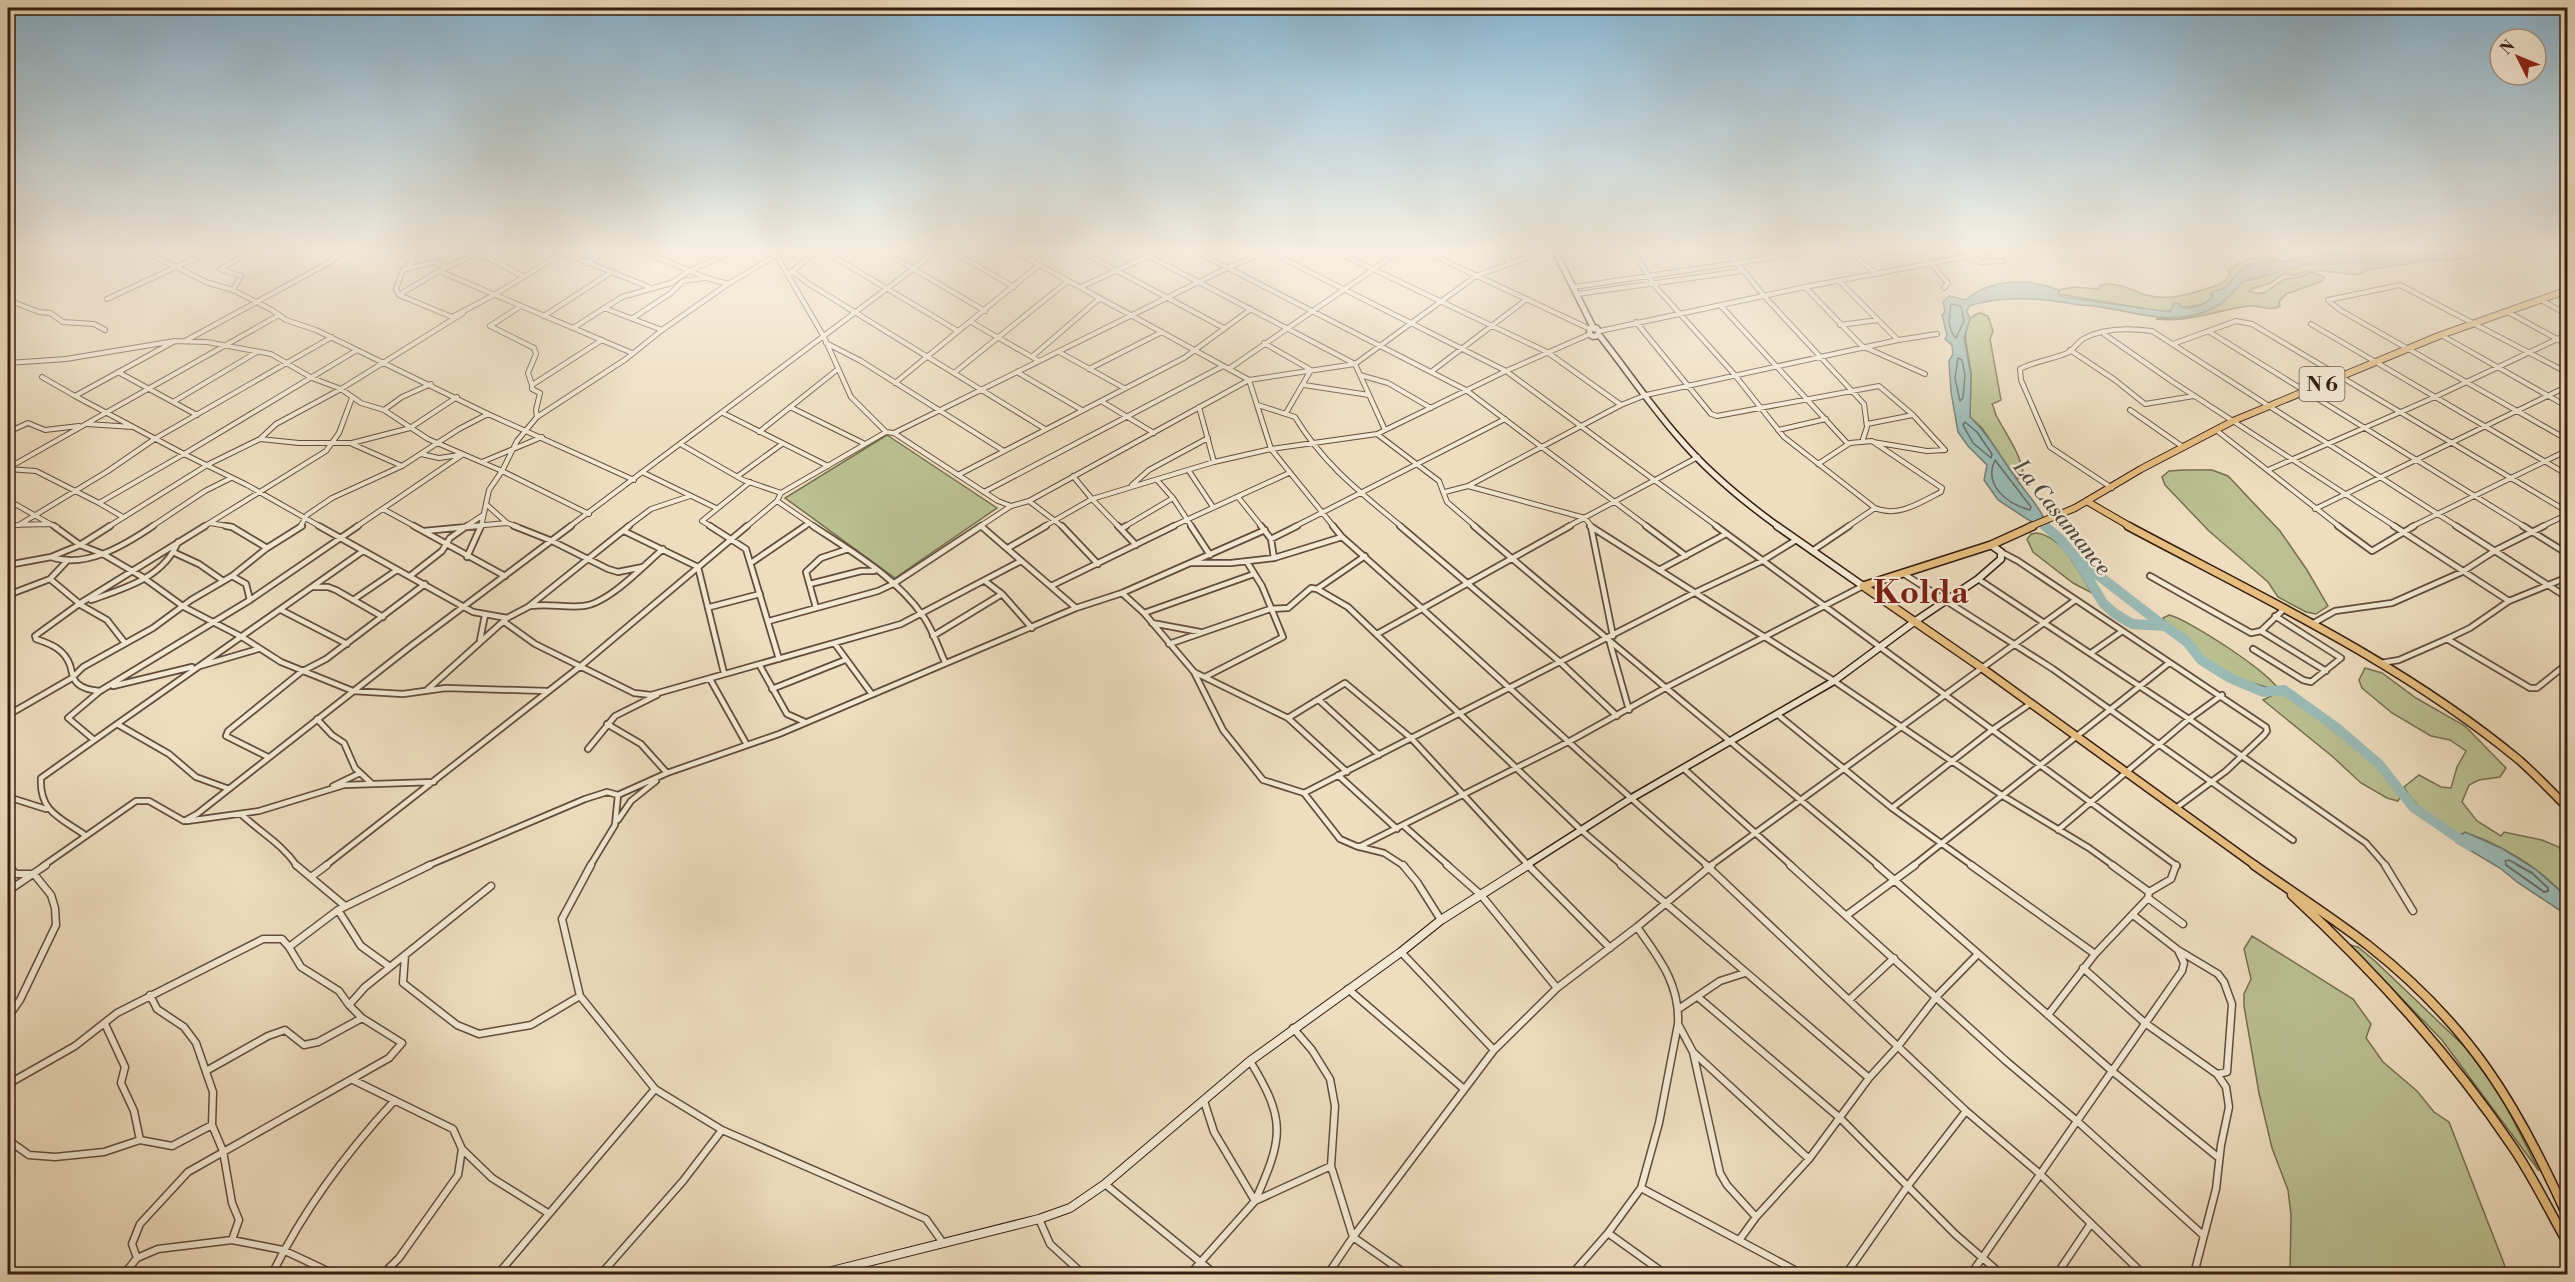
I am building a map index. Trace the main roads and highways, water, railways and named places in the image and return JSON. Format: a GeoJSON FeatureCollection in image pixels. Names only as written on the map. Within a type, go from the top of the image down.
{"type":"FeatureCollection","features":[{"type":"Feature","properties":{"kind":"main road"},"geometry":{"type":"LineString","coordinates":[[1585,311],[1595,332],[1678,436],[1757,510],[1812,551],[1982,668],[2274,879],[2322,910],[2386,959],[2421,991],[2467,1041],[2502,1089],[2544,1164],[2568,1218]]}},
{"type":"Feature","properties":{"kind":"main road","name":"N 6"},"geometry":{"type":"LineString","coordinates":[[2090,501],[2141,469],[2233,421],[2441,335],[2507,311]]}},
{"type":"Feature","properties":{"kind":"main road"},"geometry":{"type":"LineString","coordinates":[[1863,586],[1991,545],[2090,501]]}},
{"type":"Feature","properties":{"kind":"main road"},"geometry":{"type":"LineString","coordinates":[[2090,501],[2102,512]]}},
{"type":"Feature","properties":{"kind":"main road"},"geometry":{"type":"LineString","coordinates":[[2090,501],[2381,663],[2436,698],[2520,762],[2568,808]]}},
{"type":"Feature","properties":{"kind":"main road"},"geometry":{"type":"LineString","coordinates":[[2075,508],[2114,516]]}},
{"type":"Feature","properties":{"kind":"main road"},"geometry":{"type":"LineString","coordinates":[[820,1275],[1039,1219],[1070,1208],[1105,1184],[1250,1061],[1401,952],[1440,920],[1630,799],[1834,681],[1914,622],[1978,579],[2001,559],[2001,552],[1991,545]]}},
{"type":"Feature","properties":{"kind":"main road"},"geometry":{"type":"LineString","coordinates":[[2274,879],[2330,928],[2375,974],[2445,1055],[2477,1095],[2515,1151],[2568,1244]]}},
{"type":"Feature","properties":{"kind":"water"},"geometry":{"type":"Polygon","coordinates":[[[1967,311],[1970,319],[1964,338],[1971,375],[1970,417],[1988,437],[2043,516],[2030,521],[1998,500],[1984,480],[1987,465],[1958,432],[1951,392],[1949,361],[1953,354],[1952,345],[1945,339],[1947,335],[1942,315],[1945,312],[1967,311]]]}},
{"type":"Feature","properties":{"kind":"water"},"geometry":{"type":"Polygon","coordinates":[[[2124,311],[2162,311],[2207,311],[2191,316],[2166,317],[2124,311]]]}},
{"type":"Feature","properties":{"kind":"water"},"geometry":{"type":"Polygon","coordinates":[[[2465,832],[2503,849],[2535,869],[2567,897],[2567,915],[2500,868],[2456,842],[2465,832]]]}},
{"type":"Feature","properties":{"kind":"waterway","name":"La Casamance"},"geometry":{"type":"LineString","coordinates":[[2032,515],[2046,527]]}},
{"type":"Feature","properties":{"kind":"waterway","name":"La Casamance"},"geometry":{"type":"LineString","coordinates":[[2045,526],[2076,558],[2103,603],[2114,613],[2132,624],[2164,626]]}},
{"type":"Feature","properties":{"kind":"waterway"},"geometry":{"type":"LineString","coordinates":[[2081,562],[2164,626]]}},
{"type":"Feature","properties":{"kind":"waterway","name":"La Casamance"},"geometry":{"type":"LineString","coordinates":[[2164,626],[2187,642],[2201,660],[2230,678],[2263,692],[2284,690],[2337,728],[2379,764],[2413,807],[2470,846]]}},
{"type":"Feature","properties":{"kind":"district","name":"Kolda"},"geometry":{"type":"Point","coordinates":[1921,591]}}]}
